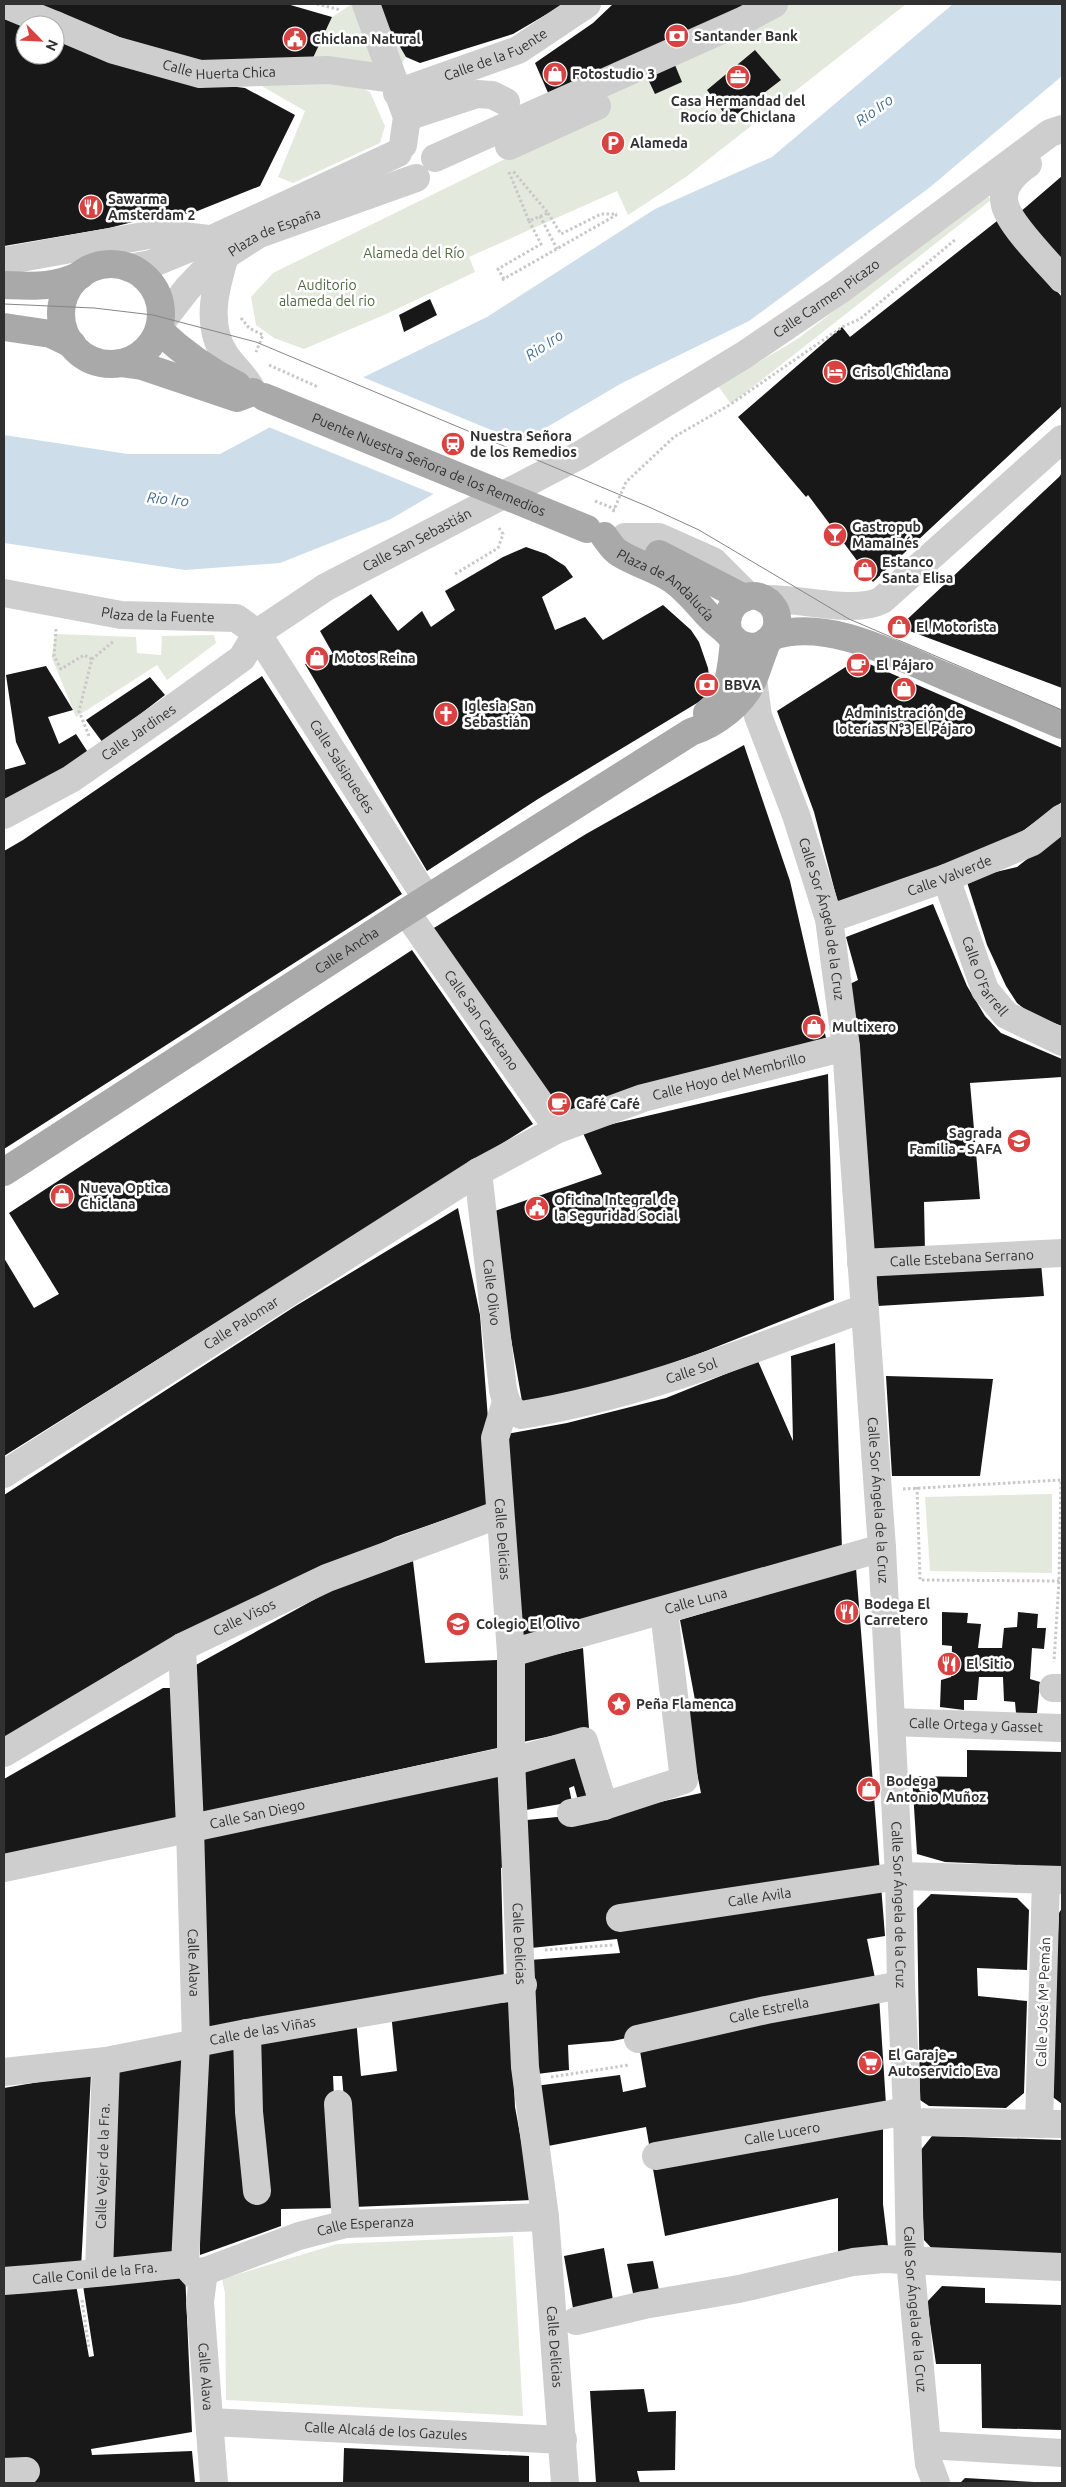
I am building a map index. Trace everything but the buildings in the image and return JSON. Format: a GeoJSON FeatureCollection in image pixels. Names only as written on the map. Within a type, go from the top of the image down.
{"type":"FeatureCollection","features":[{"type":"Feature","properties":{"kind":"main road"},"geometry":{"type":"LineString","coordinates":[[4,285],[43,286],[63,283],[104,265],[129,268],[140,273],[156,292],[160,304],[159,327],[153,342],[144,352],[120,364]]}},
{"type":"Feature","properties":{"kind":"main road"},"geometry":{"type":"LineString","coordinates":[[81,275],[66,294],[62,306],[65,333],[81,354],[106,364],[142,366],[237,398],[254,381]]}},
{"type":"Feature","properties":{"kind":"main road"},"geometry":{"type":"LineString","coordinates":[[4,327],[51,334],[72,344]]}},
{"type":"Feature","properties":{"kind":"main road","name":"Puente Nuestra Señora de los Remedios"},"geometry":{"type":"LineString","coordinates":[[159,327],[182,352],[210,371],[254,381],[752,598]]}},
{"type":"Feature","properties":{"kind":"main road","name":"Plaza de Andalucía"},"geometry":{"type":"LineString","coordinates":[[605,534],[617,552],[654,567],[675,581],[732,637]]}},
{"type":"Feature","properties":{"kind":"main road"},"geometry":{"type":"LineString","coordinates":[[691,732],[704,728],[720,718],[746,692],[753,679],[777,619],[775,611],[752,598]]}},
{"type":"Feature","properties":{"kind":"main road","name":"Plaza de Andalucía"},"geometry":{"type":"LineString","coordinates":[[691,732],[696,721],[711,710],[726,691],[730,678],[732,637],[726,618],[729,610],[734,604],[752,598]]}},
{"type":"Feature","properties":{"kind":"main road"},"geometry":{"type":"LineString","coordinates":[[732,637],[750,647],[790,632],[818,632],[862,642],[1062,725]]}},
{"type":"Feature","properties":{"kind":"main road","name":"Calle Ancha"},"geometry":{"type":"LineString","coordinates":[[4,1172],[416,905],[691,732]]}},
{"type":"Feature","properties":{"kind":"street","name":"Calle Huerta Chica"},"geometry":{"type":"LineString","coordinates":[[4,4],[31,15]]}},
{"type":"Feature","properties":{"kind":"street"},"geometry":{"type":"LineString","coordinates":[[366,4],[398,96],[401,149],[398,165],[400,170],[409,177],[744,20],[774,4]]}},
{"type":"Feature","properties":{"kind":"street","name":"Calle de la Fuente"},"geometry":{"type":"LineString","coordinates":[[398,96],[518,50],[587,4]]}},
{"type":"Feature","properties":{"kind":"street","name":"Calle Huerta Chica"},"geometry":{"type":"LineString","coordinates":[[65,29],[114,50],[200,74],[328,70],[398,96]]}},
{"type":"Feature","properties":{"kind":"street"},"geometry":{"type":"LineString","coordinates":[[398,96],[477,94],[492,95],[506,102]]}},
{"type":"Feature","properties":{"kind":"street"},"geometry":{"type":"LineString","coordinates":[[427,169],[502,155],[597,106]]}},
{"type":"Feature","properties":{"kind":"street","name":"Calle Carmen Picazo"},"geometry":{"type":"LineString","coordinates":[[580,455],[744,355],[840,290],[1050,133],[1062,129]]}},
{"type":"Feature","properties":{"kind":"street"},"geometry":{"type":"LineString","coordinates":[[1062,140],[1015,173],[1005,189],[1004,205],[1011,218],[1062,279]]}},
{"type":"Feature","properties":{"kind":"street","name":"Plaza de España"},"geometry":{"type":"LineString","coordinates":[[159,327],[187,289],[209,266],[219,246],[401,149]]}},
{"type":"Feature","properties":{"kind":"street","name":"Plaza de España"},"geometry":{"type":"LineString","coordinates":[[129,268],[151,264],[259,234],[427,169]]}},
{"type":"Feature","properties":{"kind":"street"},"geometry":{"type":"LineString","coordinates":[[4,261],[160,233],[219,246],[214,322],[218,339],[224,354],[254,381]]}},
{"type":"Feature","properties":{"kind":"street"},"geometry":{"type":"LineString","coordinates":[[752,598],[794,599],[863,607],[882,600],[1062,439]]}},
{"type":"Feature","properties":{"kind":"street","name":"Calle San Sebastián"},"geometry":{"type":"LineString","coordinates":[[257,633],[326,587],[484,507],[580,455]]}},
{"type":"Feature","properties":{"kind":"street","name":"Plaza de la Fuente"},"geometry":{"type":"LineString","coordinates":[[4,593],[120,615],[236,618],[257,633]]}},
{"type":"Feature","properties":{"kind":"street","name":"Calle Jardines"},"geometry":{"type":"LineString","coordinates":[[4,816],[71,779],[182,702],[242,658],[257,633]]}},
{"type":"Feature","properties":{"kind":"street","name":"Calle Salsipuedes"},"geometry":{"type":"LineString","coordinates":[[257,633],[416,905]]}},
{"type":"Feature","properties":{"kind":"street","name":"Calle Sor Ángela de la Cruz"},"geometry":{"type":"LineString","coordinates":[[753,679],[758,716],[796,815],[828,919],[846,1046],[882,1548],[890,1722],[900,1876],[901,1985],[907,2116],[910,2259],[927,2445],[936,2483]]}},
{"type":"Feature","properties":{"kind":"street","name":"Calle Valverde"},"geometry":{"type":"LineString","coordinates":[[828,919],[946,878],[1032,842],[1062,818]]}},
{"type":"Feature","properties":{"kind":"street","name":"Calle O'Farrell"},"geometry":{"type":"LineString","coordinates":[[946,878],[984,990],[1006,1015],[1062,1042]]}},
{"type":"Feature","properties":{"kind":"street","name":"Calle San Cayetano"},"geometry":{"type":"LineString","coordinates":[[416,905],[558,1129]]}},
{"type":"Feature","properties":{"kind":"street","name":"Calle Hoyo del Membrillo"},"geometry":{"type":"LineString","coordinates":[[478,1172],[558,1129],[643,1098],[846,1046]]}},
{"type":"Feature","properties":{"kind":"street","name":"Calle Olivo"},"geometry":{"type":"LineString","coordinates":[[478,1172],[509,1407]]}},
{"type":"Feature","properties":{"kind":"street","name":"Calle Palomar"},"geometry":{"type":"LineString","coordinates":[[4,1474],[478,1172]]}},
{"type":"Feature","properties":{"kind":"street","name":"Calle Estebana Serrano"},"geometry":{"type":"LineString","coordinates":[[861,1263],[1062,1253]]}},
{"type":"Feature","properties":{"kind":"street","name":"Calle Sol"},"geometry":{"type":"LineString","coordinates":[[509,1407],[521,1415],[619,1393],[693,1371],[865,1308]]}},
{"type":"Feature","properties":{"kind":"street","name":"Calle Delicias"},"geometry":{"type":"LineString","coordinates":[[509,1407],[495,1438],[511,1653],[511,1761],[527,2086],[544,2218],[565,2483]]}},
{"type":"Feature","properties":{"kind":"street","name":"Calle Visos"},"geometry":{"type":"LineString","coordinates":[[4,1752],[182,1647],[327,1578],[500,1514]]}},
{"type":"Feature","properties":{"kind":"street","name":"Calle Luna"},"geometry":{"type":"LineString","coordinates":[[511,1653],[882,1548]]}},
{"type":"Feature","properties":{"kind":"street"},"geometry":{"type":"LineString","coordinates":[[571,1814],[604,1806],[684,1780],[664,1611]]}},
{"type":"Feature","properties":{"kind":"street","name":"Calle Alava"},"geometry":{"type":"LineString","coordinates":[[182,1647],[190,1827],[196,2043],[195,2270],[200,2302],[214,2483]]}},
{"type":"Feature","properties":{"kind":"street","name":"Calle Ortega y Gasset"},"geometry":{"type":"LineString","coordinates":[[890,1722],[1062,1728]]}},
{"type":"Feature","properties":{"kind":"street","name":"Calle San Diego"},"geometry":{"type":"LineString","coordinates":[[4,1868],[190,1827],[511,1761],[584,1741],[604,1806]]}},
{"type":"Feature","properties":{"kind":"street","name":"Calle Avila"},"geometry":{"type":"LineString","coordinates":[[620,1918],[900,1876],[1054,1880]]}},
{"type":"Feature","properties":{"kind":"street","name":"Calle José Mª Pemán"},"geometry":{"type":"LineString","coordinates":[[1050,2124],[1054,1880]]}},
{"type":"Feature","properties":{"kind":"street","name":"Calle Estrella"},"geometry":{"type":"LineString","coordinates":[[638,2039],[766,2010],[901,1985]]}},
{"type":"Feature","properties":{"kind":"street","name":"Calle de las Viñas"},"geometry":{"type":"LineString","coordinates":[[4,2072],[106,2060],[246,2033],[523,1986]]}},
{"type":"Feature","properties":{"kind":"street"},"geometry":{"type":"LineString","coordinates":[[246,2033],[249,2112],[257,2191]]}},
{"type":"Feature","properties":{"kind":"street","name":"Calle Vejer de la Fra."},"geometry":{"type":"LineString","coordinates":[[88,2274],[106,2060]]}},
{"type":"Feature","properties":{"kind":"street"},"geometry":{"type":"LineString","coordinates":[[338,2104],[346,2224]]}},
{"type":"Feature","properties":{"kind":"street","name":"Calle Lucero"},"geometry":{"type":"LineString","coordinates":[[656,2156],[907,2116],[1050,2124]]}},
{"type":"Feature","properties":{"kind":"street","name":"Calle Esperanza"},"geometry":{"type":"LineString","coordinates":[[195,2270],[299,2236],[346,2224],[544,2218]]}},
{"type":"Feature","properties":{"kind":"street"},"geometry":{"type":"LineString","coordinates":[[576,2321],[685,2297],[740,2289],[853,2262],[910,2259],[1062,2267]]}},
{"type":"Feature","properties":{"kind":"street","name":"Calle Conil de la Fra."},"geometry":{"type":"LineString","coordinates":[[4,2282],[88,2274],[195,2270]]}},
{"type":"Feature","properties":{"kind":"street","name":"Calle Alcalá de los Gazules"},"geometry":{"type":"LineString","coordinates":[[210,2422],[563,2440]]}},
{"type":"Feature","properties":{"kind":"street"},"geometry":{"type":"LineString","coordinates":[[927,2445],[1062,2453]]}},
{"type":"Feature","properties":{"kind":"path"},"geometry":{"type":"LineString","coordinates":[[502,155],[548,212],[561,234],[601,214],[618,214],[503,280],[498,269],[541,244],[529,221],[502,155]]}},
{"type":"Feature","properties":{"kind":"path"},"geometry":{"type":"LineString","coordinates":[[529,221],[548,212]]}},
{"type":"Feature","properties":{"kind":"path"},"geometry":{"type":"LineString","coordinates":[[540,216],[557,249]]}},
{"type":"Feature","properties":{"kind":"path"},"geometry":{"type":"LineString","coordinates":[[605,534],[626,482],[674,437],[731,404],[842,327],[860,319],[962,234]]}},
{"type":"Feature","properties":{"kind":"path"},"geometry":{"type":"LineString","coordinates":[[239,316],[249,328],[263,336],[254,381],[297,377],[318,387]]}},
{"type":"Feature","properties":{"kind":"path"},"geometry":{"type":"LineString","coordinates":[[598,503],[615,509]]}},
{"type":"Feature","properties":{"kind":"path"},"geometry":{"type":"LineString","coordinates":[[455,574],[498,548],[503,534],[484,507]]}},
{"type":"Feature","properties":{"kind":"path"},"geometry":{"type":"LineString","coordinates":[[55,604],[57,616],[54,656],[61,669],[84,655],[92,659]]}},
{"type":"Feature","properties":{"kind":"path"},"geometry":{"type":"LineString","coordinates":[[90,738],[79,711],[92,659],[118,638],[120,615]]}},
{"type":"Feature","properties":{"kind":"path"},"geometry":{"type":"LineString","coordinates":[[1057,1688],[1061,1581],[1062,1480],[917,1487],[920,1580],[1061,1581]]}},
{"type":"Feature","properties":{"kind":"path"},"geometry":{"type":"LineString","coordinates":[[540,1951],[616,1944]]}},
{"type":"Feature","properties":{"kind":"path"},"geometry":{"type":"LineString","coordinates":[[550,2077],[631,2065],[628,2041],[638,2039]]}},
{"type":"Feature","properties":{"kind":"path"},"geometry":{"type":"LineString","coordinates":[[88,2274],[89,2349]]}},
{"type":"Feature","properties":{"kind":"green space"},"geometry":{"type":"Polygon","coordinates":[[[352,4],[375,4],[406,57],[392,79],[312,60],[332,17],[352,4]]]}},
{"type":"Feature","properties":{"kind":"green space"},"geometry":{"type":"Polygon","coordinates":[[[773,4],[906,4],[686,177],[628,215],[617,191],[469,257],[475,272],[384,315],[304,349],[274,338],[256,325],[251,297],[273,273],[576,124],[597,91],[773,4]]]}},
{"type":"Feature","properties":{"kind":"green space"},"geometry":{"type":"Polygon","coordinates":[[[329,80],[354,84],[370,92],[385,126],[380,143],[293,183],[278,177],[305,111],[260,85],[329,80]]]}},
{"type":"Feature","properties":{"kind":"green space"},"geometry":{"type":"Polygon","coordinates":[[[987,195],[991,200],[731,404],[718,386],[796,340],[987,195]]]}},
{"type":"Feature","properties":{"kind":"green space"},"geometry":{"type":"Polygon","coordinates":[[[55,634],[136,637],[137,653],[161,655],[162,636],[214,635],[216,643],[167,680],[157,665],[76,717],[52,658],[55,634]]]}},
{"type":"Feature","properties":{"kind":"green space"},"geometry":{"type":"Polygon","coordinates":[[[1052,1494],[1052,1573],[930,1571],[925,1497],[1052,1494]]]}},
{"type":"Feature","properties":{"kind":"green space"},"geometry":{"type":"Polygon","coordinates":[[[513,2236],[523,2416],[226,2400],[225,2293],[222,2279],[337,2244],[513,2236]]]}},
{"type":"Feature","properties":{"kind":"water","name":"Rio Iro"},"geometry":{"type":"Polygon","coordinates":[[[953,4],[1062,4],[1062,76],[929,188],[749,321],[622,383],[391,519],[280,563],[185,570],[4,543],[4,435],[128,454],[220,454],[366,376],[487,317],[655,209],[772,157],[953,4]]]}},
{"type":"Feature","properties":{"kind":"pier"},"geometry":{"type":"Polygon","coordinates":[[[360,376],[523,443],[436,495],[266,426],[360,376]]]}},
{"type":"Feature","properties":{"kind":"tram line"},"geometry":{"type":"LineString","coordinates":[[4,304],[94,308],[153,315],[256,342],[649,507],[699,530],[849,619],[1062,710]]}},
{"type":"Feature","properties":{"kind":"place","name":"Santander Bank"},"geometry":{"type":"Point","coordinates":[677,36]}},
{"type":"Feature","properties":{"kind":"place","name":"Chiclana Natural"},"geometry":{"type":"Point","coordinates":[295,39]}},
{"type":"Feature","properties":{"kind":"place","name":"Fotostudio 3"},"geometry":{"type":"Point","coordinates":[555,74]}},
{"type":"Feature","properties":{"kind":"place","name":"Casa Hermandad del Rocío de Chiclana"},"geometry":{"type":"Point","coordinates":[738,77]}},
{"type":"Feature","properties":{"kind":"place","name":"Alameda"},"geometry":{"type":"Point","coordinates":[613,143]}},
{"type":"Feature","properties":{"kind":"place","name":"Sawarma Amsterdam 2"},"geometry":{"type":"Point","coordinates":[91,207]}},
{"type":"Feature","properties":{"kind":"place","name":"Crisol Chiclana"},"geometry":{"type":"Point","coordinates":[835,372]}},
{"type":"Feature","properties":{"kind":"place","name":"Nuestra Señora de los Remedios"},"geometry":{"type":"Point","coordinates":[453,444]}},
{"type":"Feature","properties":{"kind":"place","name":"Gastropub MamaInés"},"geometry":{"type":"Point","coordinates":[835,535]}},
{"type":"Feature","properties":{"kind":"place","name":"Estanco Santa Elisa"},"geometry":{"type":"Point","coordinates":[865,570]}},
{"type":"Feature","properties":{"kind":"place","name":"El Motorista"},"geometry":{"type":"Point","coordinates":[899,627]}},
{"type":"Feature","properties":{"kind":"place","name":"Motos Reina"},"geometry":{"type":"Point","coordinates":[317,658]}},
{"type":"Feature","properties":{"kind":"place","name":"El Pájaro"},"geometry":{"type":"Point","coordinates":[858,665]}},
{"type":"Feature","properties":{"kind":"place","name":"BBVA"},"geometry":{"type":"Point","coordinates":[707,685]}},
{"type":"Feature","properties":{"kind":"place","name":"Administración de loterías N°3 El Pájaro"},"geometry":{"type":"Point","coordinates":[904,689]}},
{"type":"Feature","properties":{"kind":"place","name":"Iglesia San Sebastián"},"geometry":{"type":"Point","coordinates":[446,714]}},
{"type":"Feature","properties":{"kind":"place","name":"Multixero"},"geometry":{"type":"Point","coordinates":[814,1027]}},
{"type":"Feature","properties":{"kind":"place","name":"Café Café"},"geometry":{"type":"Point","coordinates":[559,1104]}},
{"type":"Feature","properties":{"kind":"place","name":"Sagrada Familia - SAFA"},"geometry":{"type":"Point","coordinates":[1019,1141]}},
{"type":"Feature","properties":{"kind":"place","name":"Nueva Optica Chiclana"},"geometry":{"type":"Point","coordinates":[62,1196]}},
{"type":"Feature","properties":{"kind":"place","name":"Oficina Integral de la Seguridad Social"},"geometry":{"type":"Point","coordinates":[537,1208]}},
{"type":"Feature","properties":{"kind":"place","name":"Bodega El Carretero"},"geometry":{"type":"Point","coordinates":[847,1612]}},
{"type":"Feature","properties":{"kind":"place","name":"Colegio El Olivo"},"geometry":{"type":"Point","coordinates":[458,1624]}},
{"type":"Feature","properties":{"kind":"place","name":"El Sitio"},"geometry":{"type":"Point","coordinates":[949,1664]}},
{"type":"Feature","properties":{"kind":"place","name":"Peña Flamenca"},"geometry":{"type":"Point","coordinates":[619,1704]}},
{"type":"Feature","properties":{"kind":"place","name":"Bodega Antonio Muñoz"},"geometry":{"type":"Point","coordinates":[869,1789]}},
{"type":"Feature","properties":{"kind":"place","name":"El Garaje - Autoservicio Eva"},"geometry":{"type":"Point","coordinates":[870,2063]}},
{"type":"Feature","properties":{"kind":"park label","name":"Alameda del Río"},"geometry":{"type":"Point","coordinates":[414,253]}},
{"type":"Feature","properties":{"kind":"park label","name":"Auditorio alameda del rio"},"geometry":{"type":"Point","coordinates":[327,294]}}]}
